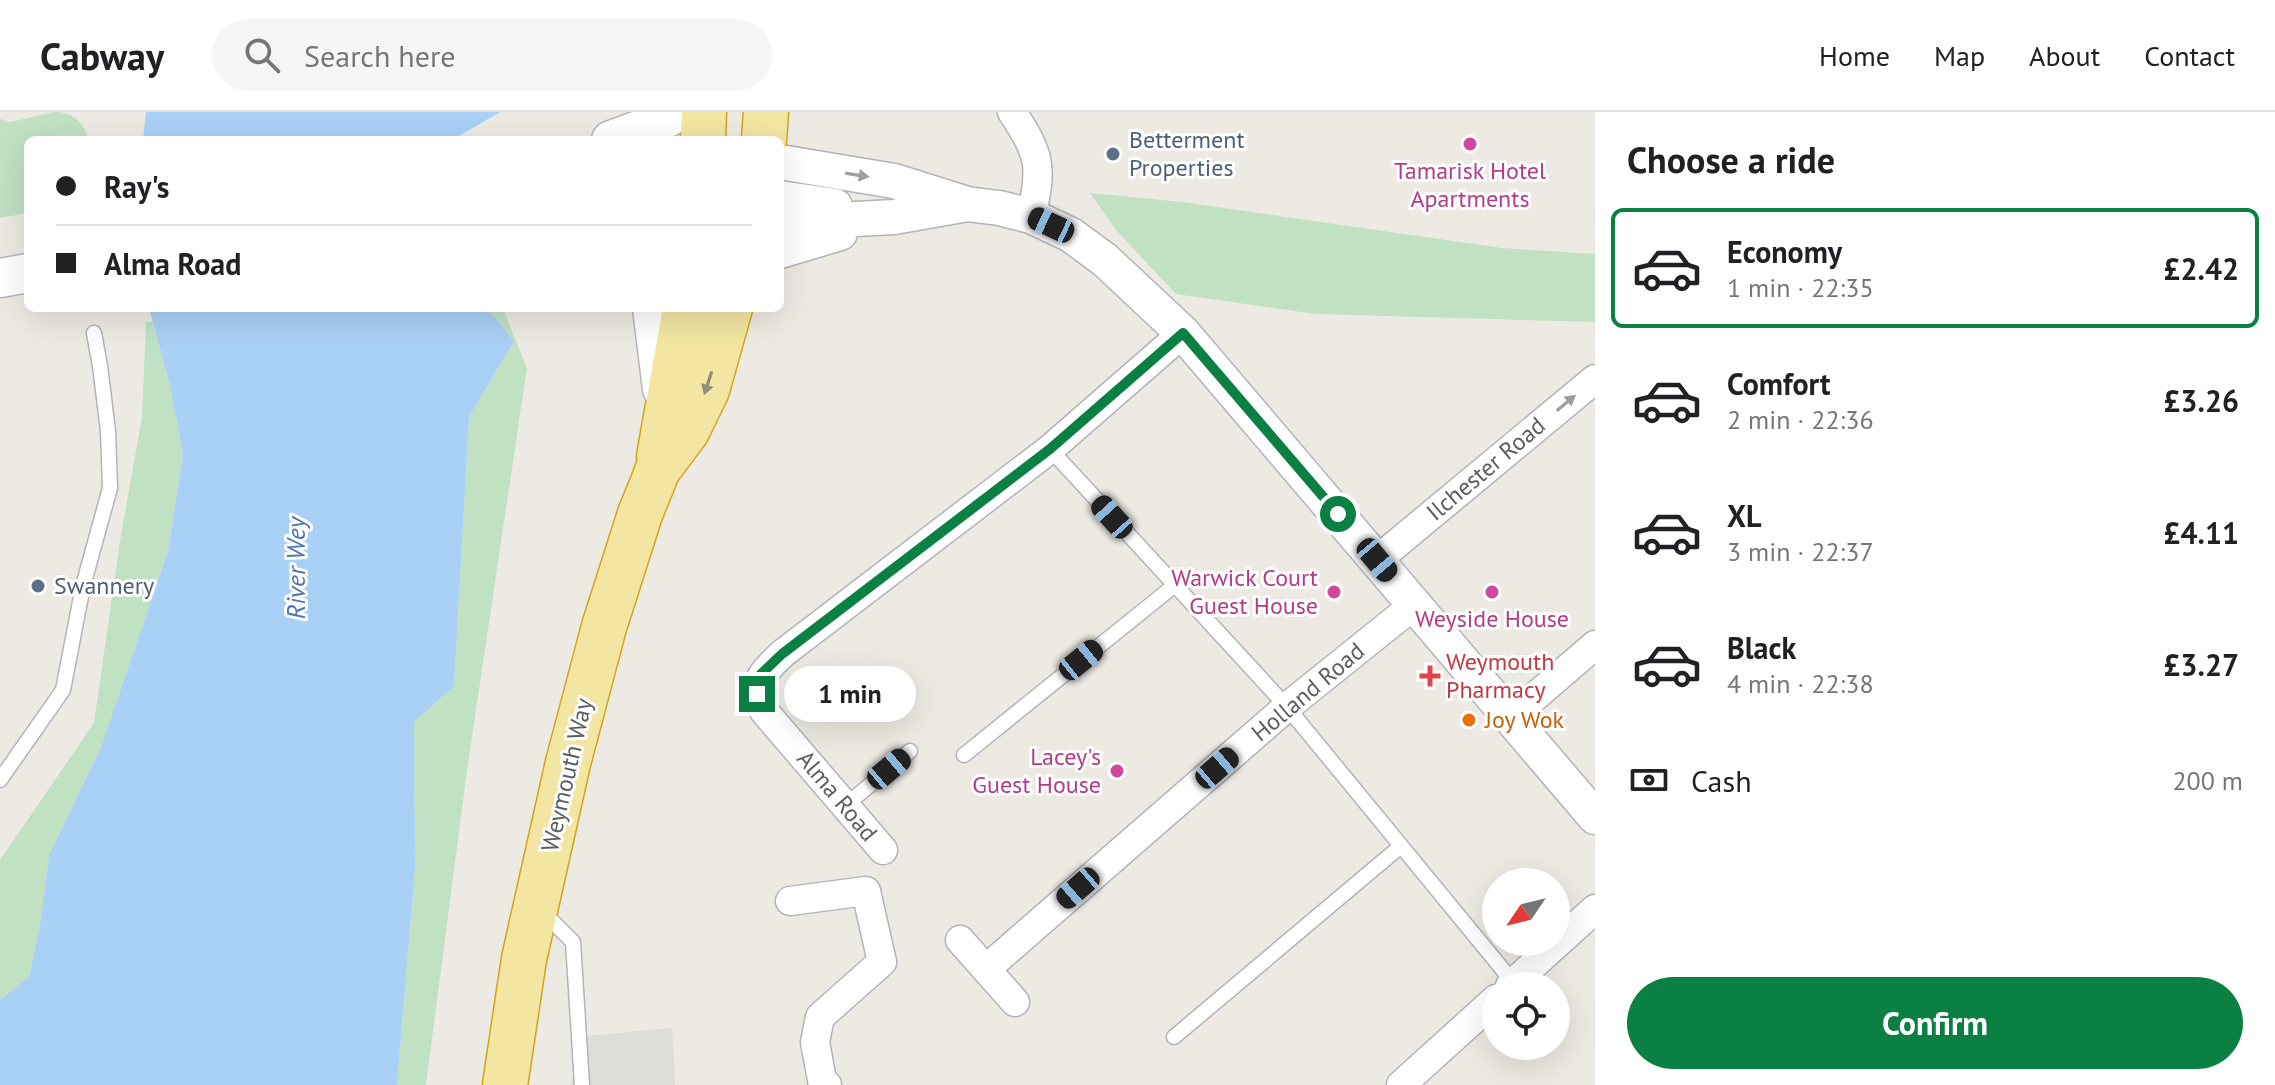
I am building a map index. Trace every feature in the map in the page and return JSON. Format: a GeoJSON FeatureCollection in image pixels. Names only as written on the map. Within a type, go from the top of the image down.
{"type":"FeatureCollection","features":[{"type":"Feature","properties":{"kind":"highway"},"geometry":{"type":"LineString","coordinates":[[703,136],[704,112]]}},
{"type":"Feature","properties":{"kind":"highway"},"geometry":{"type":"LineString","coordinates":[[732,136],[733,112]]}},
{"type":"Feature","properties":{"kind":"highway"},"geometry":{"type":"LineString","coordinates":[[764,136],[766,112]]}},
{"type":"Feature","properties":{"kind":"highway","name":"Weymouth Way"},"geometry":{"type":"LineString","coordinates":[[505,1085],[524,959],[568,763],[601,640],[640,514],[657,471],[684,312]]}},
{"type":"Feature","properties":{"kind":"highway","name":"Weymouth Way"},"geometry":{"type":"LineString","coordinates":[[657,471],[687,431],[707,390],[729,312]]}},
{"type":"Feature","properties":{"kind":"main road"},"geometry":{"type":"LineString","coordinates":[[622,136],[678,112]]}},
{"type":"Feature","properties":{"kind":"main road"},"geometry":{"type":"LineString","coordinates":[[0,278],[24,274]]}},
{"type":"Feature","properties":{"kind":"main road"},"geometry":{"type":"LineString","coordinates":[[652,312],[665,416]]}},
{"type":"Feature","properties":{"kind":"street"},"geometry":{"type":"LineString","coordinates":[[1022,114],[1039,167],[1031,216]]}},
{"type":"Feature","properties":{"kind":"street"},"geometry":{"type":"LineString","coordinates":[[784,163],[894,181],[967,204],[1031,216],[1071,235],[1105,260],[1183,333],[1595,817]]}},
{"type":"Feature","properties":{"kind":"street"},"geometry":{"type":"LineString","coordinates":[[784,199],[894,217]]}},
{"type":"Feature","properties":{"kind":"street"},"geometry":{"type":"LineString","coordinates":[[784,250],[894,217],[967,204]]}},
{"type":"Feature","properties":{"kind":"street"},"geometry":{"type":"LineString","coordinates":[[784,223],[894,217]]}},
{"type":"Feature","properties":{"kind":"street","name":"Alma Road"},"geometry":{"type":"LineString","coordinates":[[883,850],[764,711],[757,694],[760,675],[782,654],[1050,449],[1183,333]]}},
{"type":"Feature","properties":{"kind":"street","name":"Ilchester Road"},"geometry":{"type":"LineString","coordinates":[[1377,560],[1595,379]]}},
{"type":"Feature","properties":{"kind":"street","name":"Holland Road"},"geometry":{"type":"LineString","coordinates":[[986,969],[1287,707],[1414,605]]}},
{"type":"Feature","properties":{"kind":"street"},"geometry":{"type":"LineString","coordinates":[[1510,718],[1595,645]]}},
{"type":"Feature","properties":{"kind":"street"},"geometry":{"type":"LineString","coordinates":[[790,901],[866,891],[882,962],[820,1017],[815,1042],[822,1080],[827,1085]]}},
{"type":"Feature","properties":{"kind":"street"},"geometry":{"type":"LineString","coordinates":[[1525,972],[1595,909]]}},
{"type":"Feature","properties":{"kind":"street"},"geometry":{"type":"LineString","coordinates":[[960,940],[1015,1002]]}},
{"type":"Feature","properties":{"kind":"street"},"geometry":{"type":"LineString","coordinates":[[1401,1085],[1482,1011]]}},
{"type":"Feature","properties":{"kind":"lane"},"geometry":{"type":"LineString","coordinates":[[0,780],[63,690],[83,586],[110,488],[108,431],[94,333]]}},
{"type":"Feature","properties":{"kind":"lane"},"geometry":{"type":"LineString","coordinates":[[1050,449],[1287,707],[1401,846],[1494,972]]}},
{"type":"Feature","properties":{"kind":"lane"},"geometry":{"type":"LineString","coordinates":[[964,755],[1175,585]]}},
{"type":"Feature","properties":{"kind":"lane"},"geometry":{"type":"LineString","coordinates":[[845,806],[910,751]]}},
{"type":"Feature","properties":{"kind":"lane"},"geometry":{"type":"LineString","coordinates":[[1174,1037],[1401,846]]}},
{"type":"Feature","properties":{"kind":"lane"},"geometry":{"type":"LineString","coordinates":[[536,905],[573,942],[582,1085]]}},
{"type":"Feature","properties":{"kind":"shaded area"},"geometry":{"type":"Polygon","coordinates":[[[672,1028],[675,1085],[570,1085],[586,1036],[672,1028]]]}},
{"type":"Feature","properties":{"kind":"green space"},"geometry":{"type":"Polygon","coordinates":[[[54,112],[67,114],[77,119],[87,136],[24,136],[24,214],[0,218],[0,119],[10,122],[54,112]]]}},
{"type":"Feature","properties":{"kind":"green space"},"geometry":{"type":"Polygon","coordinates":[[[1090,193],[1182,202],[1502,248],[1595,254],[1595,322],[1316,314],[1176,294],[1116,230],[1090,193]]]}},
{"type":"Feature","properties":{"kind":"green space"},"geometry":{"type":"Polygon","coordinates":[[[236,312],[153,324],[170,386],[183,455],[168,551],[101,747],[49,855],[41,919],[29,977],[0,1000],[0,860],[94,723],[120,541],[142,417],[146,322],[236,312]]]}},
{"type":"Feature","properties":{"kind":"green space"},"geometry":{"type":"Polygon","coordinates":[[[490,312],[504,312],[527,368],[467,770],[426,1085],[397,1085],[415,869],[414,722],[454,686],[469,417],[514,341],[490,312]]]}},
{"type":"Feature","properties":{"kind":"water"},"geometry":{"type":"Polygon","coordinates":[[[146,112],[500,112],[459,136],[143,136],[146,112]]]}},
{"type":"Feature","properties":{"kind":"water","name":"River Wey"},"geometry":{"type":"Polygon","coordinates":[[[150,312],[490,312],[514,341],[469,417],[454,686],[414,722],[415,869],[397,1085],[0,1085],[0,1000],[29,977],[41,919],[49,855],[101,747],[168,551],[183,455],[170,386],[150,312]]]}},
{"type":"Feature","properties":{"kind":"place","name":"Tamarisk Hotel Apartments"},"geometry":{"type":"Point","coordinates":[1470,144]}},
{"type":"Feature","properties":{"kind":"place","name":"Betterment Properties"},"geometry":{"type":"Point","coordinates":[1113,154]}},
{"type":"Feature","properties":{"kind":"place","name":"Swannery"},"geometry":{"type":"Point","coordinates":[38,586]}},
{"type":"Feature","properties":{"kind":"place","name":"Warwick Court Guest House"},"geometry":{"type":"Point","coordinates":[1334,592]}},
{"type":"Feature","properties":{"kind":"place","name":"Weyside House"},"geometry":{"type":"Point","coordinates":[1492,592]}},
{"type":"Feature","properties":{"kind":"place","name":"Weymouth Pharmacy"},"geometry":{"type":"Point","coordinates":[1430,676]}},
{"type":"Feature","properties":{"kind":"place","name":"Joy Wok"},"geometry":{"type":"Point","coordinates":[1469,720]}},
{"type":"Feature","properties":{"kind":"place","name":"Lacey's Guest House"},"geometry":{"type":"Point","coordinates":[1117,771]}},
{"type":"Feature","properties":{"kind":"route"},"geometry":{"type":"LineString","coordinates":[[757,694],[760,675],[782,654],[1050,449],[1183,333],[1338,514]]}}]}
